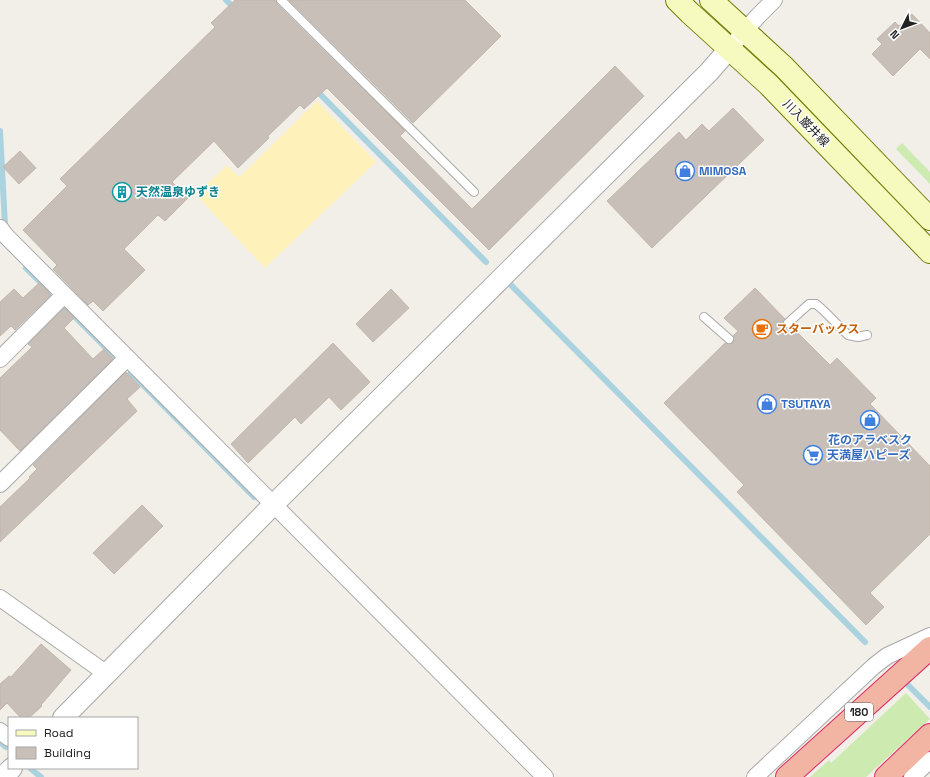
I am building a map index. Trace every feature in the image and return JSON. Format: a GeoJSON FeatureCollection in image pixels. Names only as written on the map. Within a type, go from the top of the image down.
{"type":"FeatureCollection","features":[{"type":"Feature","properties":{"kind":"highway","name":"180"},"geometry":{"type":"LineString","coordinates":[[787,777],[930,648]]}},
{"type":"Feature","properties":{"kind":"highway"},"geometry":{"type":"LineString","coordinates":[[886,777],[930,735]]}},
{"type":"Feature","properties":{"kind":"main road","name":"川入巌井線"},"geometry":{"type":"LineString","coordinates":[[677,0],[768,84],[930,252]]}},
{"type":"Feature","properties":{"kind":"main road","name":"川入巌井線"},"geometry":{"type":"LineString","coordinates":[[711,0],[784,67],[930,219]]}},
{"type":"Feature","properties":{"kind":"street"},"geometry":{"type":"LineString","coordinates":[[63,717],[273,505],[709,72],[744,31],[774,0]]}},
{"type":"Feature","properties":{"kind":"street"},"geometry":{"type":"LineString","coordinates":[[0,228],[4,235],[545,777]]}},
{"type":"Feature","properties":{"kind":"street"},"geometry":{"type":"LineString","coordinates":[[0,359],[64,295]]}},
{"type":"Feature","properties":{"kind":"street"},"geometry":{"type":"LineString","coordinates":[[0,484],[127,358]]}},
{"type":"Feature","properties":{"kind":"street"},"geometry":{"type":"LineString","coordinates":[[0,598],[106,674]]}},
{"type":"Feature","properties":{"kind":"street"},"geometry":{"type":"LineString","coordinates":[[755,777],[874,666],[887,656],[930,636]]}},
{"type":"Feature","properties":{"kind":"street"},"geometry":{"type":"LineString","coordinates":[[0,731],[8,737]]}},
{"type":"Feature","properties":{"kind":"street"},"geometry":{"type":"LineString","coordinates":[[912,777],[930,760]]}},
{"type":"Feature","properties":{"kind":"street"},"geometry":{"type":"LineString","coordinates":[[3,777],[11,769]]}},
{"type":"Feature","properties":{"kind":"lane"},"geometry":{"type":"LineString","coordinates":[[281,0],[474,192]]}},
{"type":"Feature","properties":{"kind":"lane"},"geometry":{"type":"LineString","coordinates":[[788,323],[809,304],[816,304],[848,335],[858,337],[866,335]]}},
{"type":"Feature","properties":{"kind":"lane"},"geometry":{"type":"LineString","coordinates":[[704,317],[729,339]]}},
{"type":"Feature","properties":{"kind":"green space"},"geometry":{"type":"Polygon","coordinates":[[[902,143],[930,172],[930,184],[896,149],[902,143]]]}},
{"type":"Feature","properties":{"kind":"green space"},"geometry":{"type":"Polygon","coordinates":[[[906,693],[930,719],[866,777],[810,777],[829,760],[831,763],[906,693]]]}},
{"type":"Feature","properties":{"kind":"sand"},"geometry":{"type":"Polygon","coordinates":[[[317,101],[376,162],[265,268],[196,195],[227,165],[239,177],[317,101]]]}},
{"type":"Feature","properties":{"kind":"building"},"geometry":{"type":"Polygon","coordinates":[[[235,0],[276,0],[277,4],[405,131],[400,136],[472,209],[615,66],[644,96],[489,250],[327,88],[304,109],[300,105],[238,168],[214,141],[172,182],[188,198],[165,221],[158,215],[124,249],[145,270],[103,311],[93,301],[88,305],[53,269],[57,265],[23,230],[67,186],[60,179],[215,27],[211,23],[235,0]]]}},
{"type":"Feature","properties":{"kind":"building"},"geometry":{"type":"Polygon","coordinates":[[[289,0],[465,0],[501,36],[413,123],[289,0]]]}},
{"type":"Feature","properties":{"kind":"building"},"geometry":{"type":"Polygon","coordinates":[[[912,14],[930,33],[930,59],[920,49],[893,76],[872,54],[882,44],[877,39],[895,22],[899,26],[912,14]]]}},
{"type":"Feature","properties":{"kind":"building","name":"MIMOSA"},"geometry":{"type":"Polygon","coordinates":[[[733,108],[764,140],[652,248],[607,201],[679,132],[686,140],[702,124],[709,131],[733,108]]]}},
{"type":"Feature","properties":{"kind":"building"},"geometry":{"type":"Polygon","coordinates":[[[20,151],[36,168],[19,184],[3,167],[20,151]]]}},
{"type":"Feature","properties":{"kind":"building"},"geometry":{"type":"Polygon","coordinates":[[[39,283],[51,295],[15,330],[11,326],[0,336],[0,302],[14,289],[23,298],[39,283]]]}},
{"type":"Feature","properties":{"kind":"building"},"geometry":{"type":"Polygon","coordinates":[[[755,288],[785,319],[783,321],[784,327],[792,327],[830,365],[837,358],[876,398],[870,404],[930,466],[930,534],[870,593],[884,607],[866,625],[737,492],[744,485],[664,403],[725,343],[730,344],[733,342],[733,336],[738,331],[724,318],[755,288]]]}},
{"type":"Feature","properties":{"kind":"building"},"geometry":{"type":"Polygon","coordinates":[[[391,289],[409,308],[373,342],[356,324],[391,289]]]}},
{"type":"Feature","properties":{"kind":"building"},"geometry":{"type":"Polygon","coordinates":[[[64,308],[74,318],[64,328],[93,359],[104,349],[113,359],[20,451],[0,430],[0,378],[32,347],[28,344],[64,308]]]}},
{"type":"Feature","properties":{"kind":"building"},"geometry":{"type":"Polygon","coordinates":[[[333,343],[370,382],[341,410],[329,397],[301,424],[295,417],[248,463],[231,444],[333,343]]]}},
{"type":"Feature","properties":{"kind":"building"},"geometry":{"type":"Polygon","coordinates":[[[126,372],[140,387],[127,399],[137,411],[0,542],[0,507],[30,478],[29,477],[37,469],[33,465],[126,372]]]}},
{"type":"Feature","properties":{"kind":"building"},"geometry":{"type":"Polygon","coordinates":[[[142,505],[163,526],[114,574],[93,553],[142,505]]]}},
{"type":"Feature","properties":{"kind":"building"},"geometry":{"type":"Polygon","coordinates":[[[41,644],[71,670],[41,705],[42,706],[30,717],[20,717],[7,703],[0,710],[0,684],[9,676],[11,677],[41,644]]]}},
{"type":"Feature","properties":{"kind":"waterway"},"geometry":{"type":"LineString","coordinates":[[226,0],[236,10]]}},
{"type":"Feature","properties":{"kind":"waterway"},"geometry":{"type":"LineString","coordinates":[[315,89],[486,262]]}},
{"type":"Feature","properties":{"kind":"waterway"},"geometry":{"type":"LineString","coordinates":[[0,131],[5,225],[7,228]]}},
{"type":"Feature","properties":{"kind":"waterway"},"geometry":{"type":"LineString","coordinates":[[26,268],[49,291]]}},
{"type":"Feature","properties":{"kind":"waterway"},"geometry":{"type":"LineString","coordinates":[[510,284],[865,642]]}},
{"type":"Feature","properties":{"kind":"waterway"},"geometry":{"type":"LineString","coordinates":[[66,308],[113,355]]}},
{"type":"Feature","properties":{"kind":"waterway"},"geometry":{"type":"LineString","coordinates":[[131,373],[254,497]]}},
{"type":"Feature","properties":{"kind":"waterway"},"geometry":{"type":"LineString","coordinates":[[908,685],[930,707]]}},
{"type":"Feature","properties":{"kind":"waterway"},"geometry":{"type":"LineString","coordinates":[[0,742],[6,747]]}},
{"type":"Feature","properties":{"kind":"waterway"},"geometry":{"type":"LineString","coordinates":[[31,769],[41,777]]}},
{"type":"Feature","properties":{"kind":"place","name":"MIMOSA"},"geometry":{"type":"Point","coordinates":[685,171]}},
{"type":"Feature","properties":{"kind":"place","name":"天然温泉ゆずき"},"geometry":{"type":"Point","coordinates":[122,192]}},
{"type":"Feature","properties":{"kind":"place","name":"スターバックス"},"geometry":{"type":"Point","coordinates":[762,329]}},
{"type":"Feature","properties":{"kind":"place","name":"TSUTAYA"},"geometry":{"type":"Point","coordinates":[767,404]}},
{"type":"Feature","properties":{"kind":"place","name":"花のアラベスク"},"geometry":{"type":"Point","coordinates":[870,420]}},
{"type":"Feature","properties":{"kind":"place","name":"天満屋ハピーズ"},"geometry":{"type":"Point","coordinates":[813,455]}}]}
